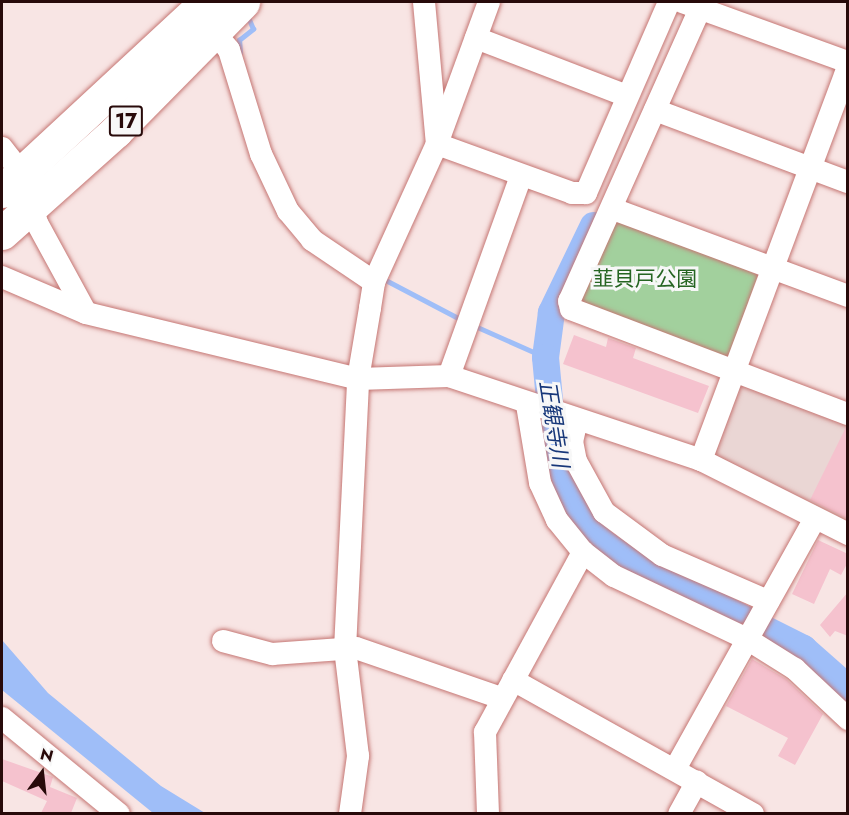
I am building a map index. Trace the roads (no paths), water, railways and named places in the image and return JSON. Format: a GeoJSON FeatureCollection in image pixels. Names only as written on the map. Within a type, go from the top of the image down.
{"type":"FeatureCollection","features":[{"type":"Feature","properties":{"kind":"highway","name":"17"},"geometry":{"type":"LineString","coordinates":[[12,183],[210,17],[243,2]]}},
{"type":"Feature","properties":{"kind":"highway","name":"17"},"geometry":{"type":"LineString","coordinates":[[2,233],[32,207],[210,17]]}},
{"type":"Feature","properties":{"kind":"street"},"geometry":{"type":"LineString","coordinates":[[424,2],[437,144]]}},
{"type":"Feature","properties":{"kind":"street"},"geometry":{"type":"LineString","coordinates":[[350,813],[358,756],[345,649],[358,379],[378,276],[437,144],[489,2]]}},
{"type":"Feature","properties":{"kind":"street"},"geometry":{"type":"LineString","coordinates":[[437,144],[521,176],[586,193],[669,2]]}},
{"type":"Feature","properties":{"kind":"street"},"geometry":{"type":"LineString","coordinates":[[848,62],[695,4],[655,110],[613,209],[569,301],[571,309],[848,414]]}},
{"type":"Feature","properties":{"kind":"street"},"geometry":{"type":"LineString","coordinates":[[210,17],[230,50],[261,154],[288,211],[312,240],[378,276]]}},
{"type":"Feature","properties":{"kind":"street"},"geometry":{"type":"LineString","coordinates":[[476,38],[627,96]]}},
{"type":"Feature","properties":{"kind":"street"},"geometry":{"type":"LineString","coordinates":[[701,460],[848,67]]}},
{"type":"Feature","properties":{"kind":"street"},"geometry":{"type":"LineString","coordinates":[[655,110],[848,182]]}},
{"type":"Feature","properties":{"kind":"street"},"geometry":{"type":"LineString","coordinates":[[2,148],[12,183],[32,207],[86,313]]}},
{"type":"Feature","properties":{"kind":"street"},"geometry":{"type":"LineString","coordinates":[[449,376],[521,176]]}},
{"type":"Feature","properties":{"kind":"street"},"geometry":{"type":"LineString","coordinates":[[613,209],[848,296]]}},
{"type":"Feature","properties":{"kind":"street"},"geometry":{"type":"LineString","coordinates":[[2,277],[86,313],[358,379],[449,376],[532,406],[701,460],[848,534]]}},
{"type":"Feature","properties":{"kind":"street"},"geometry":{"type":"LineString","coordinates":[[532,406],[540,483],[556,520],[583,552],[614,576],[749,636],[795,669],[848,719]]}},
{"type":"Feature","properties":{"kind":"street"},"geometry":{"type":"LineString","coordinates":[[571,418],[576,461],[604,512],[662,555],[765,607]]}},
{"type":"Feature","properties":{"kind":"street"},"geometry":{"type":"LineString","coordinates":[[675,769],[815,518]]}},
{"type":"Feature","properties":{"kind":"street"},"geometry":{"type":"LineString","coordinates":[[488,813],[485,732],[583,552]]}},
{"type":"Feature","properties":{"kind":"street"},"geometry":{"type":"LineString","coordinates":[[223,641],[272,654],[356,648],[507,689],[675,769],[753,813]]}},
{"type":"Feature","properties":{"kind":"street"},"geometry":{"type":"LineString","coordinates":[[6,728],[118,813]]}},
{"type":"Feature","properties":{"kind":"street"},"geometry":{"type":"LineString","coordinates":[[679,813],[697,782]]}},
{"type":"Feature","properties":{"kind":"water"},"geometry":{"type":"Polygon","coordinates":[[[2,640],[48,693],[161,786],[205,813],[153,813],[2,690],[2,640]]]}},
{"type":"Feature","properties":{"kind":"waterway"},"geometry":{"type":"LineString","coordinates":[[240,53],[239,40],[253,29],[247,15]]}},
{"type":"Feature","properties":{"kind":"waterway","name":"正観寺川"},"geometry":{"type":"LineString","coordinates":[[593,225],[551,312],[545,357],[553,441],[574,509],[600,540],[630,561],[803,648],[848,688]]}},
{"type":"Feature","properties":{"kind":"waterway"},"geometry":{"type":"LineString","coordinates":[[382,278],[462,320]]}},
{"type":"Feature","properties":{"kind":"waterway"},"geometry":{"type":"LineString","coordinates":[[473,325],[545,357]]}},
{"type":"Feature","properties":{"kind":"park label","name":"韮貝戸公園"},"geometry":{"type":"Point","coordinates":[645,279]}}]}
